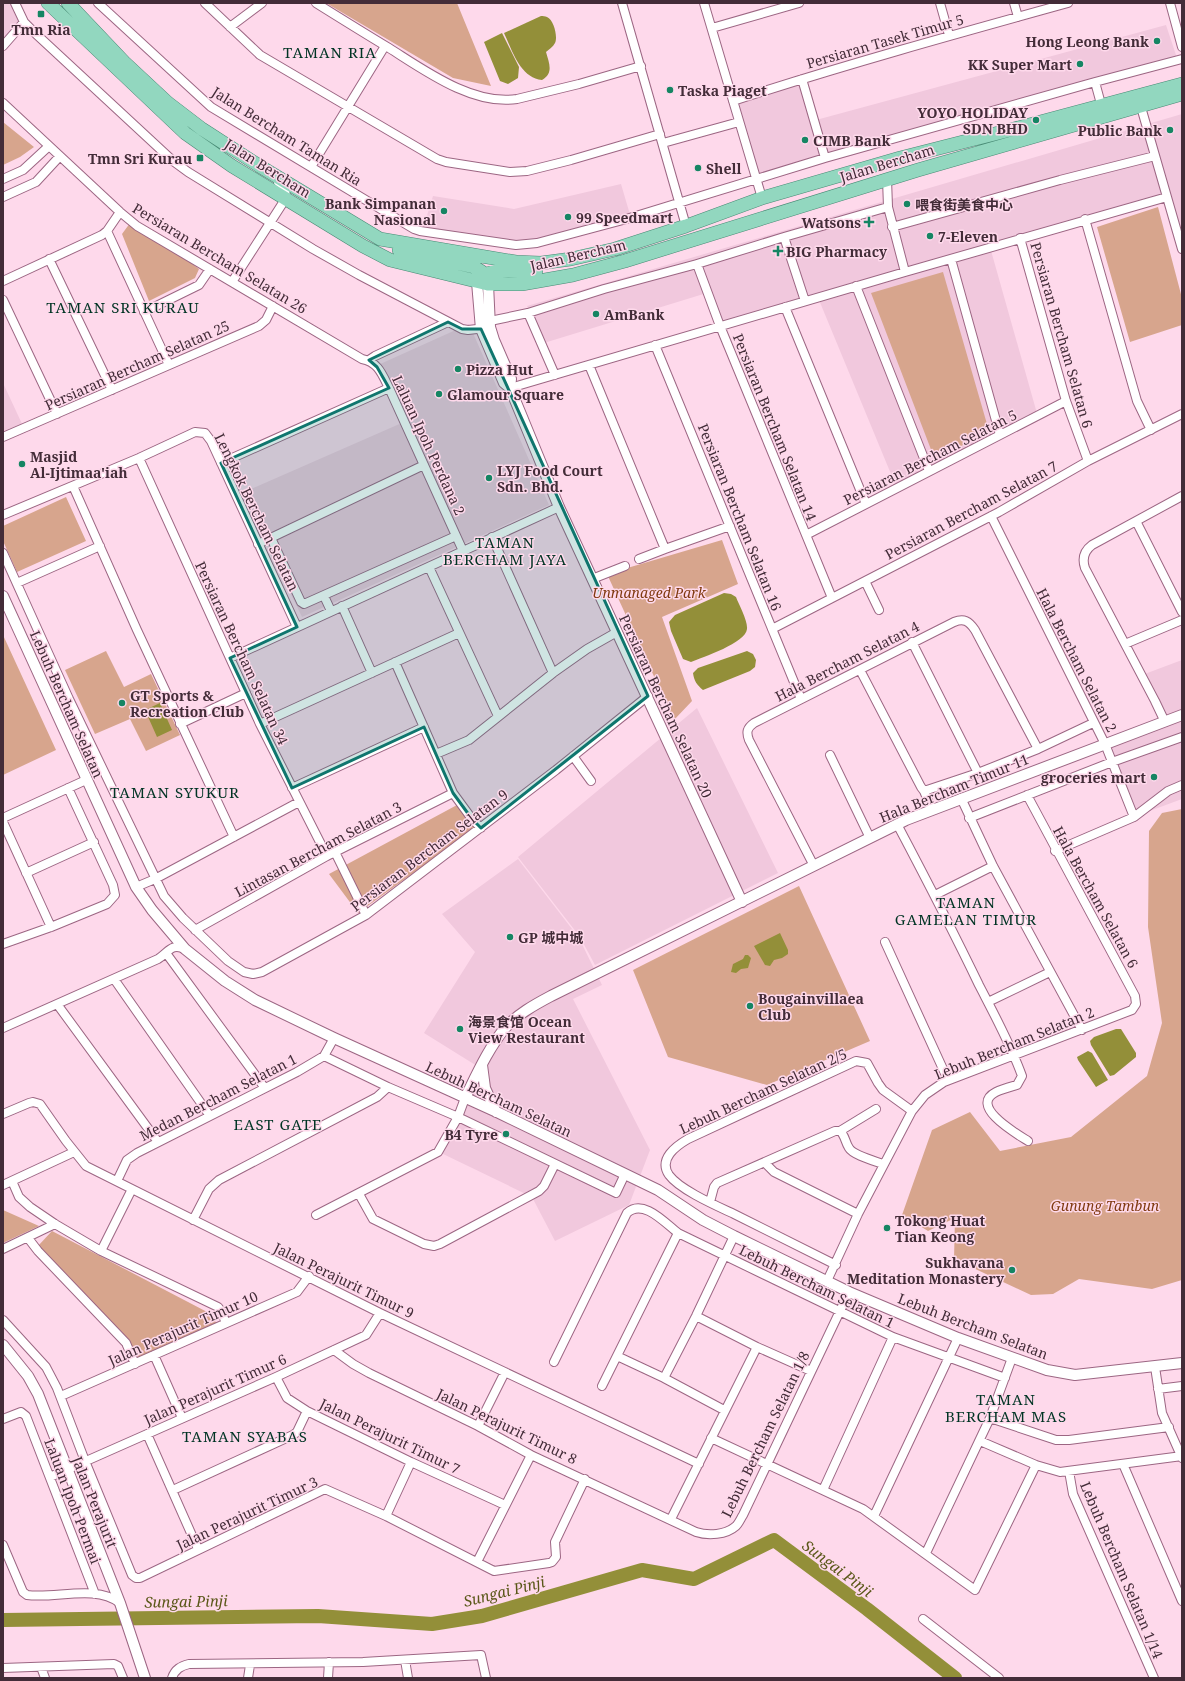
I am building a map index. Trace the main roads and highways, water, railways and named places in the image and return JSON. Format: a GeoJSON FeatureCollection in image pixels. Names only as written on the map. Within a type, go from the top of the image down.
{"type":"FeatureCollection","features":[{"type":"Feature","properties":{"kind":"main road","name":"Jalan Bercham"},"geometry":{"type":"LineString","coordinates":[[48,3],[185,133],[232,166],[363,246],[390,260],[483,280],[522,284],[573,275],[625,261],[887,179],[1182,94]]}},
{"type":"Feature","properties":{"kind":"main road"},"geometry":{"type":"LineString","coordinates":[[57,3],[80,34]]}},
{"type":"Feature","properties":{"kind":"main road","name":"Jalan Bercham"},"geometry":{"type":"LineString","coordinates":[[68,3],[124,62],[168,103],[202,129],[261,167],[380,239],[516,262],[542,263],[571,259],[615,249],[686,226],[762,198],[900,158],[1101,104],[1182,84]]}},
{"type":"Feature","properties":{"kind":"main road"},"geometry":{"type":"LineString","coordinates":[[887,179],[890,172],[898,166],[954,150],[970,140]]}},
{"type":"Feature","properties":{"kind":"main road"},"geometry":{"type":"LineString","coordinates":[[689,240],[700,231],[754,209],[760,203],[762,198]]}},
{"type":"Feature","properties":{"kind":"main road"},"geometry":{"type":"LineString","coordinates":[[380,239],[393,249],[428,258],[470,266],[479,270],[483,280],[500,271],[534,271],[556,266],[571,259]]}},
{"type":"Feature","properties":{"kind":"waterway","name":"Sungai Pinji"},"geometry":{"type":"LineString","coordinates":[[3,1620],[318,1616],[432,1624],[482,1616],[642,1570],[694,1579],[774,1540],[867,1609],[955,1678]]}},
{"type":"Feature","properties":{"kind":"place","name":"Tmn Ria"},"geometry":{"type":"Point","coordinates":[41,14]}},
{"type":"Feature","properties":{"kind":"place","name":"Hong Leong Bank"},"geometry":{"type":"Point","coordinates":[1157,41]}},
{"type":"Feature","properties":{"kind":"place","name":"KK Super Mart"},"geometry":{"type":"Point","coordinates":[1080,64]}},
{"type":"Feature","properties":{"kind":"place","name":"Taska Piaget"},"geometry":{"type":"Point","coordinates":[670,90]}},
{"type":"Feature","properties":{"kind":"place","name":"YOYO HOLIDAY SDN BHD"},"geometry":{"type":"Point","coordinates":[1036,120]}},
{"type":"Feature","properties":{"kind":"place","name":"Public Bank"},"geometry":{"type":"Point","coordinates":[1170,130]}},
{"type":"Feature","properties":{"kind":"place","name":"CIMB Bank"},"geometry":{"type":"Point","coordinates":[805,140]}},
{"type":"Feature","properties":{"kind":"place","name":"Tmn Sri Kurau"},"geometry":{"type":"Point","coordinates":[200,158]}},
{"type":"Feature","properties":{"kind":"place","name":"Shell"},"geometry":{"type":"Point","coordinates":[698,168]}},
{"type":"Feature","properties":{"kind":"place","name":"喂食街美食中心"},"geometry":{"type":"Point","coordinates":[907,204]}},
{"type":"Feature","properties":{"kind":"place","name":"Bank Simpanan Nasional"},"geometry":{"type":"Point","coordinates":[444,211]}},
{"type":"Feature","properties":{"kind":"place","name":"99 Speedmart"},"geometry":{"type":"Point","coordinates":[568,217]}},
{"type":"Feature","properties":{"kind":"place","name":"Watsons"},"geometry":{"type":"Point","coordinates":[869,222]}},
{"type":"Feature","properties":{"kind":"place","name":"7-Eleven"},"geometry":{"type":"Point","coordinates":[930,236]}},
{"type":"Feature","properties":{"kind":"place","name":"BIG Pharmacy"},"geometry":{"type":"Point","coordinates":[778,251]}},
{"type":"Feature","properties":{"kind":"place","name":"AmBank"},"geometry":{"type":"Point","coordinates":[596,314]}},
{"type":"Feature","properties":{"kind":"place","name":"Pizza Hut"},"geometry":{"type":"Point","coordinates":[458,369]}},
{"type":"Feature","properties":{"kind":"place","name":"Glamour Square"},"geometry":{"type":"Point","coordinates":[439,394]}},
{"type":"Feature","properties":{"kind":"place","name":"Masjid Al-Ijtimaa'iah"},"geometry":{"type":"Point","coordinates":[22,464]}},
{"type":"Feature","properties":{"kind":"place","name":"LYJ Food Court Sdn. Bhd."},"geometry":{"type":"Point","coordinates":[489,478]}},
{"type":"Feature","properties":{"kind":"place","name":"GT Sports & Recreation Club"},"geometry":{"type":"Point","coordinates":[122,703]}},
{"type":"Feature","properties":{"kind":"place","name":"groceries mart"},"geometry":{"type":"Point","coordinates":[1154,777]}},
{"type":"Feature","properties":{"kind":"place","name":"GP 城中城"},"geometry":{"type":"Point","coordinates":[510,937]}},
{"type":"Feature","properties":{"kind":"place","name":"Bougainvillaea Club"},"geometry":{"type":"Point","coordinates":[750,1006]}},
{"type":"Feature","properties":{"kind":"place","name":"海景食馆 Ocean View Restaurant"},"geometry":{"type":"Point","coordinates":[460,1029]}},
{"type":"Feature","properties":{"kind":"place","name":"B4 Tyre"},"geometry":{"type":"Point","coordinates":[506,1134]}},
{"type":"Feature","properties":{"kind":"place","name":"Tokong Huat Tian Keong"},"geometry":{"type":"Point","coordinates":[887,1228]}},
{"type":"Feature","properties":{"kind":"place","name":"Sukhavana Meditation Monastery"},"geometry":{"type":"Point","coordinates":[1012,1270]}},
{"type":"Feature","properties":{"kind":"district","name":"TAMAN RIA"},"geometry":{"type":"Point","coordinates":[330,52]}},
{"type":"Feature","properties":{"kind":"district","name":"TAMAN SRI KURAU"},"geometry":{"type":"Point","coordinates":[123,307]}},
{"type":"Feature","properties":{"kind":"district","name":"TAMAN BERCHAM JAYA"},"geometry":{"type":"Point","coordinates":[505,550]}},
{"type":"Feature","properties":{"kind":"district","name":"TAMAN SYUKUR"},"geometry":{"type":"Point","coordinates":[175,792]}},
{"type":"Feature","properties":{"kind":"district","name":"TAMAN GAMELAN TIMUR"},"geometry":{"type":"Point","coordinates":[966,910]}},
{"type":"Feature","properties":{"kind":"district","name":"EAST GATE"},"geometry":{"type":"Point","coordinates":[278,1124]}},
{"type":"Feature","properties":{"kind":"district","name":"TAMAN BERCHAM MAS"},"geometry":{"type":"Point","coordinates":[1006,1408]}},
{"type":"Feature","properties":{"kind":"district","name":"TAMAN SYABAS"},"geometry":{"type":"Point","coordinates":[245,1436]}},
{"type":"Feature","properties":{"kind":"park label","name":"Unmanaged Park"},"geometry":{"type":"Point","coordinates":[649,592]}},
{"type":"Feature","properties":{"kind":"park label","name":"Gunung Tambun"},"geometry":{"type":"Point","coordinates":[1105,1205]}}]}
